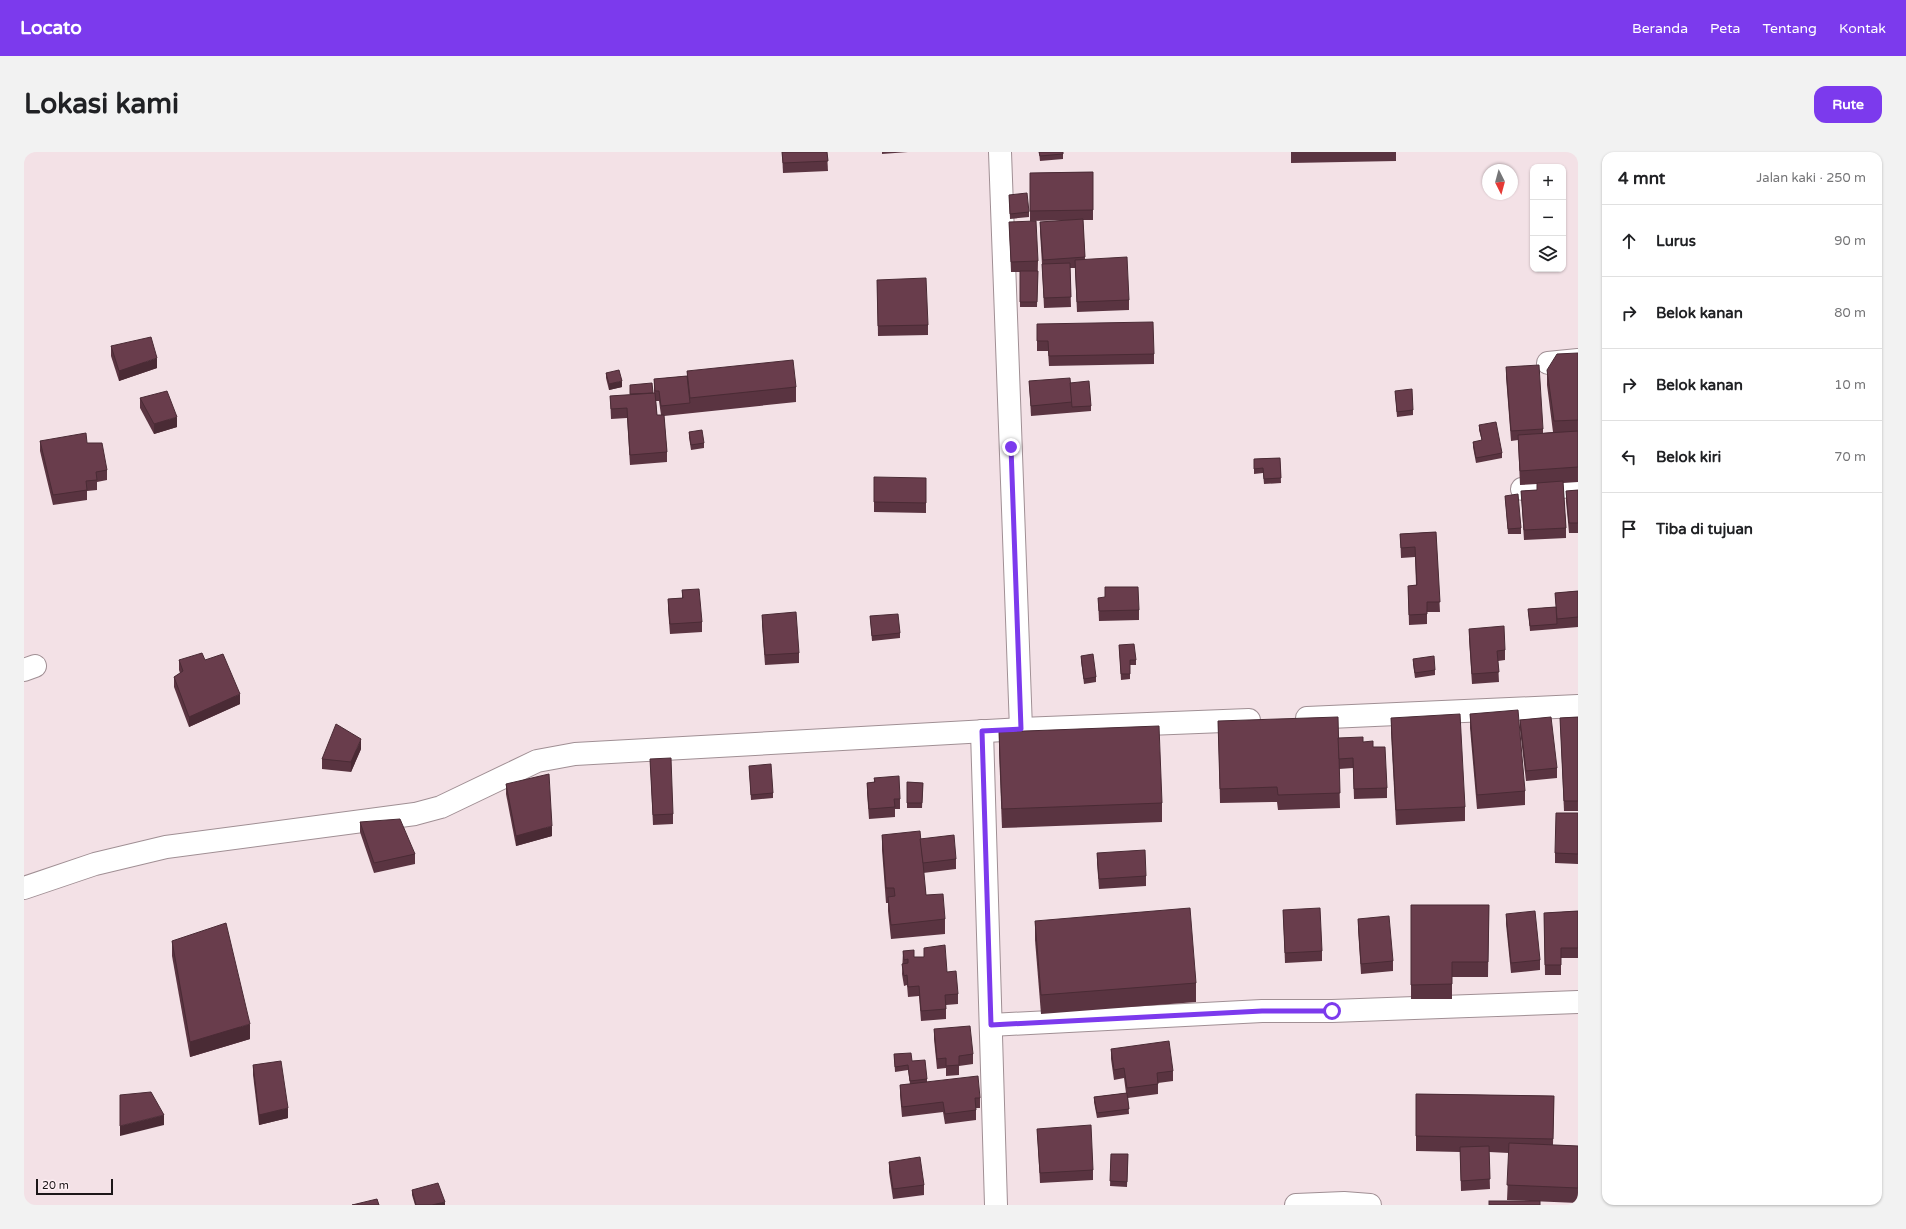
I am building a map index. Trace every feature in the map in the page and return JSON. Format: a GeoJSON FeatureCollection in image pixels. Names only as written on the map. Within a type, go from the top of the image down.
{"type":"FeatureCollection","features":[{"type":"Feature","properties":{"kind":"street"},"geometry":{"type":"LineString","coordinates":[[1000,152],[1021,729]]}},
{"type":"Feature","properties":{"kind":"street"},"geometry":{"type":"LineString","coordinates":[[1548,363],[1578,360]]}},
{"type":"Feature","properties":{"kind":"street"},"geometry":{"type":"LineString","coordinates":[[1522,489],[1578,486]]}},
{"type":"Feature","properties":{"kind":"street"},"geometry":{"type":"LineString","coordinates":[[1290,719],[1578,706]]}},
{"type":"Feature","properties":{"kind":"street"},"geometry":{"type":"LineString","coordinates":[[24,888],[95,864],[166,847],[415,814],[441,807],[537,761],[552,757],[591,753],[982,731],[1266,720]]}},
{"type":"Feature","properties":{"kind":"street"},"geometry":{"type":"LineString","coordinates":[[982,731],[996,1205]]}},
{"type":"Feature","properties":{"kind":"street"},"geometry":{"type":"LineString","coordinates":[[991,1025],[1262,1011],[1340,1011],[1578,1002]]}},
{"type":"Feature","properties":{"kind":"street"},"geometry":{"type":"LineString","coordinates":[[1296,1205],[1344,1203],[1370,1205]]}},
{"type":"Feature","properties":{"kind":"building"},"geometry":{"type":"Polygon","coordinates":[[[782,152],[827,152],[828,161],[783,163],[782,152]]]}},
{"type":"Feature","properties":{"kind":"building"},"geometry":{"type":"Polygon","coordinates":[[[1039,152],[1063,152],[1063,154],[1040,156],[1039,152]]]}},
{"type":"Feature","properties":{"kind":"building"},"geometry":{"type":"Polygon","coordinates":[[[1093,172],[1093,210],[1030,211],[1030,173],[1093,172]]]}},
{"type":"Feature","properties":{"kind":"building"},"geometry":{"type":"Polygon","coordinates":[[[1027,193],[1029,212],[1010,214],[1009,195],[1027,193]]]}},
{"type":"Feature","properties":{"kind":"building"},"geometry":{"type":"Polygon","coordinates":[[[1083,219],[1085,257],[1043,260],[1040,222],[1083,219]]]}},
{"type":"Feature","properties":{"kind":"building"},"geometry":{"type":"Polygon","coordinates":[[[1036,221],[1038,261],[1011,262],[1009,222],[1036,221]]]}},
{"type":"Feature","properties":{"kind":"building"},"geometry":{"type":"Polygon","coordinates":[[[1127,257],[1129,300],[1077,302],[1075,260],[1127,257]]]}},
{"type":"Feature","properties":{"kind":"building"},"geometry":{"type":"Polygon","coordinates":[[[1070,263],[1071,297],[1044,298],[1042,264],[1070,263]]]}},
{"type":"Feature","properties":{"kind":"building"},"geometry":{"type":"Polygon","coordinates":[[[1020,271],[1038,271],[1037,302],[1020,302],[1020,271]]]}},
{"type":"Feature","properties":{"kind":"building"},"geometry":{"type":"Polygon","coordinates":[[[926,278],[928,325],[878,326],[877,280],[926,278]]]}},
{"type":"Feature","properties":{"kind":"building"},"geometry":{"type":"Polygon","coordinates":[[[1153,322],[1154,354],[1049,356],[1048,341],[1037,341],[1037,324],[1153,322]]]}},
{"type":"Feature","properties":{"kind":"building"},"geometry":{"type":"Polygon","coordinates":[[[151,337],[157,358],[119,371],[111,346],[151,337]]]}},
{"type":"Feature","properties":{"kind":"building"},"geometry":{"type":"Polygon","coordinates":[[[1578,353],[1578,420],[1554,421],[1547,370],[1557,354],[1578,353]]]}},
{"type":"Feature","properties":{"kind":"building"},"geometry":{"type":"Polygon","coordinates":[[[793,360],[796,387],[690,398],[687,371],[793,360]]]}},
{"type":"Feature","properties":{"kind":"building"},"geometry":{"type":"Polygon","coordinates":[[[1539,365],[1543,429],[1511,431],[1506,367],[1539,365]]]}},
{"type":"Feature","properties":{"kind":"building"},"geometry":{"type":"Polygon","coordinates":[[[619,370],[622,381],[609,384],[606,373],[619,370]]]}},
{"type":"Feature","properties":{"kind":"building"},"geometry":{"type":"Polygon","coordinates":[[[687,376],[690,403],[661,406],[659,391],[655,391],[654,379],[687,376]]]}},
{"type":"Feature","properties":{"kind":"building"},"geometry":{"type":"Polygon","coordinates":[[[1070,378],[1072,402],[1031,406],[1029,381],[1070,378]]]}},
{"type":"Feature","properties":{"kind":"building"},"geometry":{"type":"Polygon","coordinates":[[[1089,381],[1091,406],[1072,407],[1070,383],[1089,381]]]}},
{"type":"Feature","properties":{"kind":"building"},"geometry":{"type":"Polygon","coordinates":[[[652,383],[653,393],[630,394],[630,385],[652,383]]]}},
{"type":"Feature","properties":{"kind":"building"},"geometry":{"type":"Polygon","coordinates":[[[1412,389],[1413,410],[1397,412],[1395,391],[1412,389]]]}},
{"type":"Feature","properties":{"kind":"building"},"geometry":{"type":"Polygon","coordinates":[[[167,391],[177,417],[154,424],[140,398],[167,391]]]}},
{"type":"Feature","properties":{"kind":"building"},"geometry":{"type":"Polygon","coordinates":[[[655,393],[657,415],[664,415],[667,452],[630,455],[627,408],[611,409],[610,396],[655,393]]]}},
{"type":"Feature","properties":{"kind":"building"},"geometry":{"type":"Polygon","coordinates":[[[1496,422],[1502,453],[1476,458],[1473,442],[1482,440],[1479,425],[1496,422]]]}},
{"type":"Feature","properties":{"kind":"building"},"geometry":{"type":"Polygon","coordinates":[[[702,430],[704,443],[691,445],[689,432],[702,430]]]}},
{"type":"Feature","properties":{"kind":"building"},"geometry":{"type":"Polygon","coordinates":[[[1578,431],[1578,467],[1520,471],[1518,435],[1578,431]]]}},
{"type":"Feature","properties":{"kind":"building"},"geometry":{"type":"Polygon","coordinates":[[[86,433],[87,443],[102,443],[107,470],[96,472],[97,480],[86,481],[87,490],[53,495],[40,441],[86,433]]]}},
{"type":"Feature","properties":{"kind":"building"},"geometry":{"type":"Polygon","coordinates":[[[1280,458],[1281,478],[1264,479],[1263,468],[1254,469],[1254,459],[1280,458]]]}},
{"type":"Feature","properties":{"kind":"building"},"geometry":{"type":"Polygon","coordinates":[[[874,477],[926,478],[926,503],[874,502],[874,477]]]}},
{"type":"Feature","properties":{"kind":"building"},"geometry":{"type":"Polygon","coordinates":[[[1563,481],[1566,528],[1524,530],[1521,491],[1537,490],[1537,483],[1563,481]]]}},
{"type":"Feature","properties":{"kind":"building"},"geometry":{"type":"Polygon","coordinates":[[[1578,490],[1578,523],[1569,523],[1566,491],[1578,490]]]}},
{"type":"Feature","properties":{"kind":"building"},"geometry":{"type":"Polygon","coordinates":[[[1518,494],[1521,528],[1508,529],[1505,496],[1518,494]]]}},
{"type":"Feature","properties":{"kind":"building"},"geometry":{"type":"Polygon","coordinates":[[[1436,532],[1440,602],[1427,602],[1427,614],[1409,615],[1408,586],[1417,585],[1415,547],[1401,548],[1400,534],[1436,532]]]}},
{"type":"Feature","properties":{"kind":"building"},"geometry":{"type":"Polygon","coordinates":[[[1105,587],[1138,587],[1139,610],[1099,611],[1098,598],[1105,597],[1105,587]]]}},
{"type":"Feature","properties":{"kind":"building"},"geometry":{"type":"Polygon","coordinates":[[[699,589],[702,622],[670,624],[668,599],[683,598],[682,590],[699,589]]]}},
{"type":"Feature","properties":{"kind":"building"},"geometry":{"type":"Polygon","coordinates":[[[1578,591],[1578,617],[1557,619],[1555,593],[1578,591]]]}},
{"type":"Feature","properties":{"kind":"building"},"geometry":{"type":"Polygon","coordinates":[[[1556,607],[1557,624],[1530,626],[1528,609],[1556,607]]]}},
{"type":"Feature","properties":{"kind":"building"},"geometry":{"type":"Polygon","coordinates":[[[796,612],[799,653],[765,655],[762,615],[796,612]]]}},
{"type":"Feature","properties":{"kind":"building"},"geometry":{"type":"Polygon","coordinates":[[[898,614],[900,633],[872,636],[870,616],[898,614]]]}},
{"type":"Feature","properties":{"kind":"building"},"geometry":{"type":"Polygon","coordinates":[[[1504,626],[1505,650],[1497,651],[1499,672],[1472,674],[1469,629],[1504,626]]]}},
{"type":"Feature","properties":{"kind":"building"},"geometry":{"type":"Polygon","coordinates":[[[1134,644],[1136,660],[1130,660],[1130,674],[1121,674],[1119,645],[1134,644]]]}},
{"type":"Feature","properties":{"kind":"building"},"geometry":{"type":"Polygon","coordinates":[[[202,653],[205,660],[223,654],[240,694],[189,717],[174,677],[183,671],[179,660],[202,653]]]}},
{"type":"Feature","properties":{"kind":"building"},"geometry":{"type":"Polygon","coordinates":[[[1093,654],[1096,677],[1084,679],[1081,656],[1093,654]]]}},
{"type":"Feature","properties":{"kind":"building"},"geometry":{"type":"Polygon","coordinates":[[[1434,656],[1435,670],[1415,673],[1413,659],[1434,656]]]}},
{"type":"Feature","properties":{"kind":"building"},"geometry":{"type":"Polygon","coordinates":[[[1518,710],[1525,791],[1477,795],[1470,714],[1518,710]]]}},
{"type":"Feature","properties":{"kind":"building"},"geometry":{"type":"Polygon","coordinates":[[[1460,714],[1465,807],[1396,810],[1391,718],[1460,714]]]}},
{"type":"Feature","properties":{"kind":"building"},"geometry":{"type":"Polygon","coordinates":[[[1338,717],[1340,793],[1278,795],[1277,787],[1220,789],[1218,721],[1338,717]]]}},
{"type":"Feature","properties":{"kind":"building"},"geometry":{"type":"Polygon","coordinates":[[[1551,717],[1557,768],[1526,771],[1520,720],[1551,717]]]}},
{"type":"Feature","properties":{"kind":"building"},"geometry":{"type":"Polygon","coordinates":[[[1578,717],[1578,801],[1564,801],[1560,718],[1578,717]]]}},
{"type":"Feature","properties":{"kind":"building"},"geometry":{"type":"Polygon","coordinates":[[[336,724],[361,739],[351,762],[322,759],[336,724]]]}},
{"type":"Feature","properties":{"kind":"building"},"geometry":{"type":"Polygon","coordinates":[[[1159,726],[1162,803],[1002,809],[999,732],[1159,726]]]}},
{"type":"Feature","properties":{"kind":"building"},"geometry":{"type":"Polygon","coordinates":[[[1363,737],[1363,742],[1373,741],[1373,747],[1385,747],[1387,788],[1354,789],[1353,758],[1339,759],[1338,738],[1363,737]]]}},
{"type":"Feature","properties":{"kind":"building"},"geometry":{"type":"Polygon","coordinates":[[[671,758],[673,814],[653,815],[650,759],[671,758]]]}},
{"type":"Feature","properties":{"kind":"building"},"geometry":{"type":"Polygon","coordinates":[[[771,764],[773,793],[751,795],[749,766],[771,764]]]}},
{"type":"Feature","properties":{"kind":"building"},"geometry":{"type":"Polygon","coordinates":[[[549,774],[552,826],[516,836],[506,784],[549,774]]]}},
{"type":"Feature","properties":{"kind":"building"},"geometry":{"type":"Polygon","coordinates":[[[899,776],[900,799],[894,799],[895,807],[869,809],[867,783],[875,782],[874,778],[899,776]]]}},
{"type":"Feature","properties":{"kind":"building"},"geometry":{"type":"Polygon","coordinates":[[[907,782],[923,783],[922,803],[907,803],[907,782]]]}},
{"type":"Feature","properties":{"kind":"building"},"geometry":{"type":"Polygon","coordinates":[[[1556,813],[1578,813],[1578,854],[1555,853],[1556,813]]]}},
{"type":"Feature","properties":{"kind":"building"},"geometry":{"type":"Polygon","coordinates":[[[400,819],[415,854],[374,863],[360,822],[400,819]]]}},
{"type":"Feature","properties":{"kind":"building"},"geometry":{"type":"Polygon","coordinates":[[[920,831],[926,895],[943,894],[945,919],[891,925],[888,897],[895,896],[894,888],[886,888],[882,835],[920,831]]]}},
{"type":"Feature","properties":{"kind":"building"},"geometry":{"type":"Polygon","coordinates":[[[954,835],[956,859],[923,863],[920,839],[954,835]]]}},
{"type":"Feature","properties":{"kind":"building"},"geometry":{"type":"Polygon","coordinates":[[[1145,850],[1146,876],[1099,879],[1097,853],[1145,850]]]}},
{"type":"Feature","properties":{"kind":"building"},"geometry":{"type":"Polygon","coordinates":[[[1411,905],[1489,905],[1488,962],[1452,962],[1452,984],[1411,985],[1411,905]]]}},
{"type":"Feature","properties":{"kind":"building"},"geometry":{"type":"Polygon","coordinates":[[[1190,908],[1196,983],[1041,995],[1035,921],[1190,908]]]}},
{"type":"Feature","properties":{"kind":"building"},"geometry":{"type":"Polygon","coordinates":[[[1320,908],[1322,951],[1285,953],[1283,910],[1320,908]]]}},
{"type":"Feature","properties":{"kind":"building"},"geometry":{"type":"Polygon","coordinates":[[[1535,911],[1540,960],[1511,963],[1506,914],[1535,911]]]}},
{"type":"Feature","properties":{"kind":"building"},"geometry":{"type":"Polygon","coordinates":[[[1578,911],[1578,948],[1561,948],[1561,965],[1545,965],[1544,913],[1578,911]]]}},
{"type":"Feature","properties":{"kind":"building"},"geometry":{"type":"Polygon","coordinates":[[[1389,916],[1393,961],[1361,964],[1358,919],[1389,916]]]}},
{"type":"Feature","properties":{"kind":"building"},"geometry":{"type":"Polygon","coordinates":[[[226,923],[250,1024],[190,1042],[172,941],[226,923]]]}},
{"type":"Feature","properties":{"kind":"building"},"geometry":{"type":"Polygon","coordinates":[[[945,945],[947,972],[956,971],[958,994],[945,995],[946,1009],[921,1011],[919,986],[908,987],[907,975],[904,976],[902,964],[908,963],[908,959],[904,960],[903,951],[914,950],[914,957],[924,957],[924,948],[945,945]]]}},
{"type":"Feature","properties":{"kind":"building"},"geometry":{"type":"Polygon","coordinates":[[[970,1026],[973,1054],[959,1056],[959,1065],[946,1066],[946,1058],[937,1059],[934,1029],[970,1026]]]}},
{"type":"Feature","properties":{"kind":"building"},"geometry":{"type":"Polygon","coordinates":[[[1169,1041],[1173,1071],[1157,1073],[1158,1084],[1127,1088],[1124,1068],[1114,1070],[1111,1049],[1169,1041]]]}},
{"type":"Feature","properties":{"kind":"building"},"geometry":{"type":"Polygon","coordinates":[[[911,1053],[912,1061],[925,1060],[927,1079],[910,1081],[908,1065],[895,1067],[894,1054],[911,1053]]]}},
{"type":"Feature","properties":{"kind":"building"},"geometry":{"type":"Polygon","coordinates":[[[281,1061],[288,1108],[259,1115],[253,1065],[281,1061]]]}},
{"type":"Feature","properties":{"kind":"building"},"geometry":{"type":"Polygon","coordinates":[[[978,1076],[980,1098],[975,1098],[976,1110],[945,1114],[943,1102],[902,1107],[900,1085],[978,1076]]]}},
{"type":"Feature","properties":{"kind":"building"},"geometry":{"type":"Polygon","coordinates":[[[151,1092],[164,1115],[120,1126],[120,1095],[151,1092]]]}},
{"type":"Feature","properties":{"kind":"building"},"geometry":{"type":"Polygon","coordinates":[[[1127,1093],[1129,1109],[1097,1113],[1094,1097],[1127,1093]]]}},
{"type":"Feature","properties":{"kind":"building"},"geometry":{"type":"Polygon","coordinates":[[[1416,1094],[1554,1096],[1553,1139],[1416,1136],[1416,1094]]]}},
{"type":"Feature","properties":{"kind":"building"},"geometry":{"type":"Polygon","coordinates":[[[1091,1125],[1093,1170],[1040,1173],[1037,1129],[1091,1125]]]}},
{"type":"Feature","properties":{"kind":"building"},"geometry":{"type":"Polygon","coordinates":[[[1509,1143],[1578,1146],[1578,1188],[1507,1185],[1509,1143]]]}},
{"type":"Feature","properties":{"kind":"building"},"geometry":{"type":"Polygon","coordinates":[[[1489,1146],[1490,1179],[1461,1181],[1460,1147],[1489,1146]]]}},
{"type":"Feature","properties":{"kind":"building"},"geometry":{"type":"Polygon","coordinates":[[[1111,1154],[1128,1154],[1127,1182],[1110,1181],[1111,1154]]]}},
{"type":"Feature","properties":{"kind":"building"},"geometry":{"type":"Polygon","coordinates":[[[920,1157],[924,1185],[893,1189],[889,1162],[920,1157]]]}},
{"type":"Feature","properties":{"kind":"building"},"geometry":{"type":"Polygon","coordinates":[[[438,1183],[445,1202],[432,1205],[416,1205],[412,1190],[438,1183]]]}},
{"type":"Feature","properties":{"kind":"building"},"geometry":{"type":"Polygon","coordinates":[[[377,1199],[379,1205],[352,1205],[377,1199]]]}},
{"type":"Feature","properties":{"kind":"building"},"geometry":{"type":"Polygon","coordinates":[[[1489,1201],[1540,1201],[1540,1205],[1489,1205],[1489,1201]]]}},
{"type":"Feature","properties":{"kind":"route"},"geometry":{"type":"LineString","coordinates":[[1011,447],[1021,729],[982,731],[991,1025],[1262,1011],[1332,1011]]}}]}
